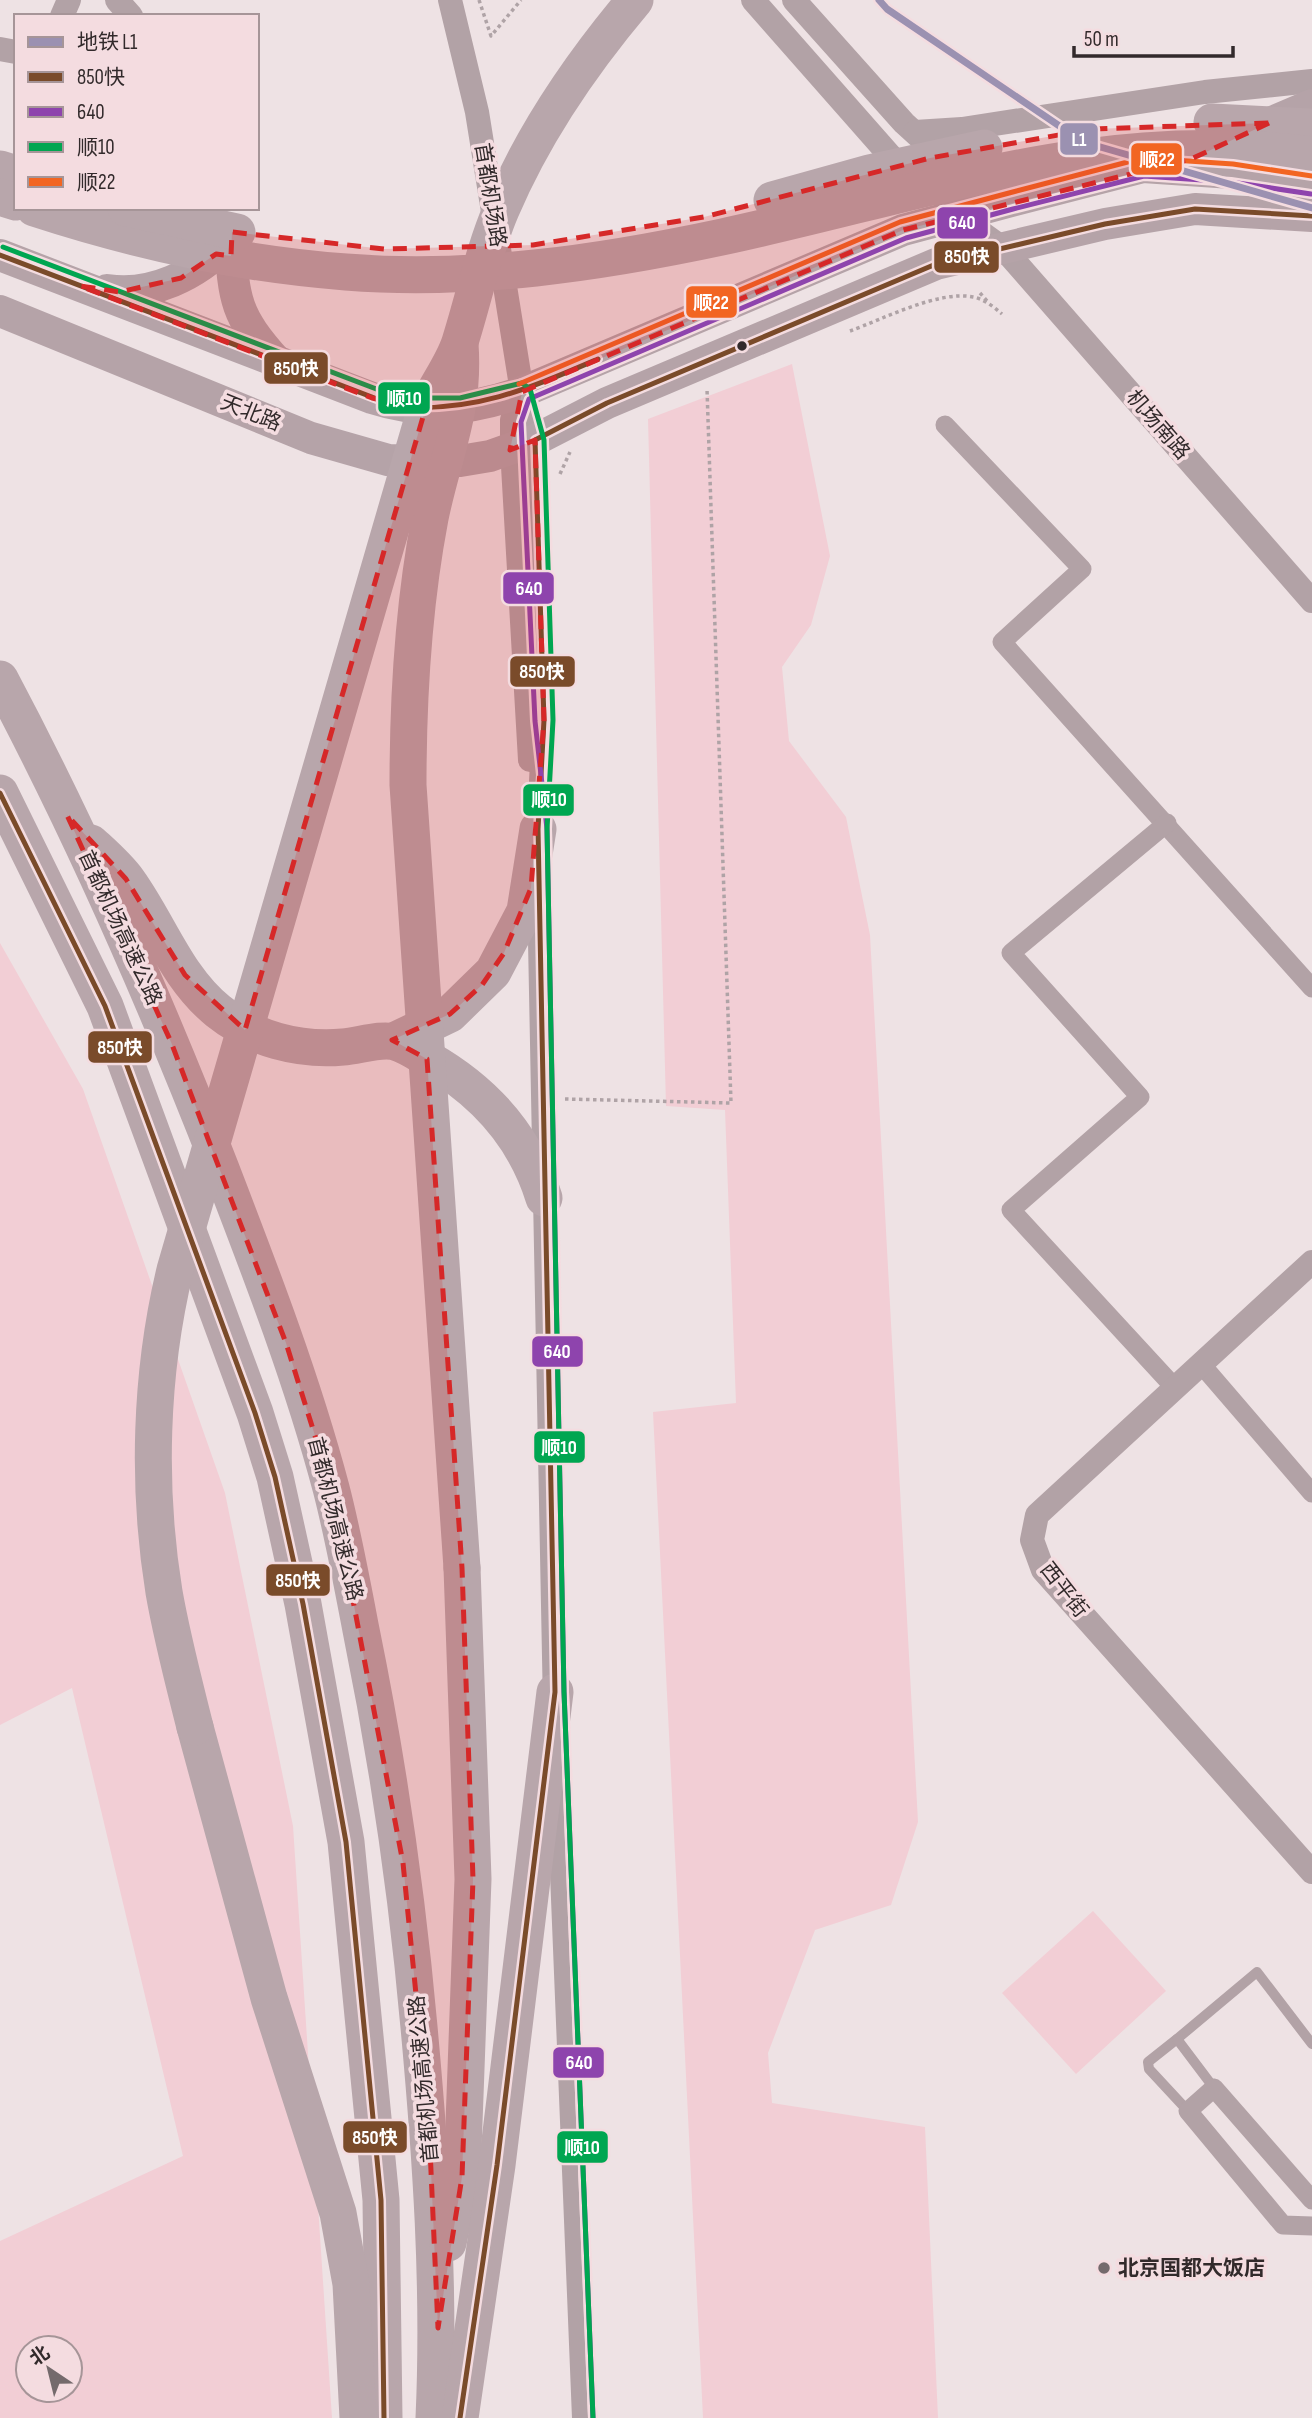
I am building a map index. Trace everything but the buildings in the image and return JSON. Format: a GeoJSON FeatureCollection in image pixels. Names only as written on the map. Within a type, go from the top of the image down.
{"type":"FeatureCollection","features":[{"type":"Feature","properties":{"kind":"highway"},"geometry":{"type":"LineString","coordinates":[[438,2328],[448,2245],[462,2177],[473,1879],[462,1568],[408,785],[409,673],[421,566],[431,514],[461,395],[460,344],[471,295],[519,170],[565,91],[603,38],[635,0]]}},
{"type":"Feature","properties":{"kind":"highway"},"geometry":{"type":"LineString","coordinates":[[135,210],[237,233],[334,246],[426,251],[533,245],[692,219],[930,159],[1092,129],[1183,122],[1312,127]]}},
{"type":"Feature","properties":{"kind":"highway"},"geometry":{"type":"LineString","coordinates":[[41,210],[135,238],[282,264],[361,273],[497,271],[576,263],[673,247],[955,179],[1087,155],[1184,146],[1232,146],[1312,155]]}},
{"type":"Feature","properties":{"kind":"highway"},"geometry":{"type":"LineString","coordinates":[[358,2418],[351,2284],[342,2227],[269,1998],[195,1727],[170,1622],[156,1522],[157,1386],[166,1309],[419,428],[426,408],[460,344]]}},
{"type":"Feature","properties":{"kind":"highway","name":"首都机场高速公路"},"geometry":{"type":"LineString","coordinates":[[0,679],[67,815],[172,1042],[281,1330],[332,1490],[374,1694],[402,1863],[429,2126],[438,2328],[433,2418]]}},
{"type":"Feature","properties":{"kind":"highway"},"geometry":{"type":"LineString","coordinates":[[0,793],[104,1006],[255,1413],[275,1477],[303,1604],[346,1842],[381,2200],[384,2418]]}},
{"type":"Feature","properties":{"kind":"highway"},"geometry":{"type":"LineString","coordinates":[[67,815],[79,832],[126,879],[185,975],[229,1019],[285,1044],[341,1048],[394,1041],[450,1014],[493,972],[526,911],[538,829]]}},
{"type":"Feature","properties":{"kind":"highway"},"geometry":{"type":"LineString","coordinates":[[394,1041],[449,1071],[480,1094],[509,1128],[526,1154],[544,1198]]}},
{"type":"Feature","properties":{"kind":"highway"},"geometry":{"type":"LineString","coordinates":[[460,2418],[497,2165],[555,1692]]}},
{"type":"Feature","properties":{"kind":"main road"},"geometry":{"type":"LineString","coordinates":[[0,255],[372,398],[422,410],[474,407],[522,392],[903,230],[1143,167],[1191,159],[1312,105]]}},
{"type":"Feature","properties":{"kind":"main road"},"geometry":{"type":"LineString","coordinates":[[1143,167],[1232,173],[1312,185]]}},
{"type":"Feature","properties":{"kind":"main road"},"geometry":{"type":"LineString","coordinates":[[1004,249],[1105,224],[1195,209],[1312,216]]}},
{"type":"Feature","properties":{"kind":"main road"},"geometry":{"type":"LineString","coordinates":[[230,239],[238,310],[255,337],[278,363]]}},
{"type":"Feature","properties":{"kind":"main road"},"geometry":{"type":"LineString","coordinates":[[80,286],[120,292],[149,289],[181,278],[202,265],[230,239]]}},
{"type":"Feature","properties":{"kind":"main road","name":"天北路"},"geometry":{"type":"LineString","coordinates":[[0,311],[311,438],[353,452],[388,460],[460,461],[524,445],[607,403],[936,264],[1004,249]]}},
{"type":"Feature","properties":{"kind":"street"},"geometry":{"type":"LineString","coordinates":[[117,0],[129,14]]}},
{"type":"Feature","properties":{"kind":"street","name":"首都机场路"},"geometry":{"type":"LineString","coordinates":[[450,0],[477,112],[522,392],[512,420],[524,445],[526,722],[538,829],[555,1692],[584,2418]]}},
{"type":"Feature","properties":{"kind":"street"},"geometry":{"type":"LineString","coordinates":[[753,0],[909,178],[1004,249]]}},
{"type":"Feature","properties":{"kind":"street"},"geometry":{"type":"LineString","coordinates":[[793,0],[915,132],[989,207],[1004,249]]}},
{"type":"Feature","properties":{"kind":"street"},"geometry":{"type":"LineString","coordinates":[[915,132],[962,129],[1205,92],[1312,80]]}},
{"type":"Feature","properties":{"kind":"street"},"geometry":{"type":"LineString","coordinates":[[230,239],[238,210]]}},
{"type":"Feature","properties":{"kind":"street","name":"机场南路"},"geometry":{"type":"LineString","coordinates":[[1004,249],[1312,601]]}},
{"type":"Feature","properties":{"kind":"street"},"geometry":{"type":"LineString","coordinates":[[945,425],[1082,569],[1002,642],[1167,823],[1312,988]]}},
{"type":"Feature","properties":{"kind":"street"},"geometry":{"type":"LineString","coordinates":[[1167,823],[1011,953],[1140,1097],[1011,1210],[1175,1388]]}},
{"type":"Feature","properties":{"kind":"street","name":"西平街"},"geometry":{"type":"LineString","coordinates":[[1312,1262],[1037,1516],[1032,1540],[1043,1570],[1312,1871]]}},
{"type":"Feature","properties":{"kind":"street"},"geometry":{"type":"LineString","coordinates":[[1201,1364],[1312,1493]]}},
{"type":"Feature","properties":{"kind":"street"},"geometry":{"type":"LineString","coordinates":[[1312,2200],[1214,2088],[1188,2112],[1283,2225],[1312,2226]]}},
{"type":"Feature","properties":{"kind":"lane"},"geometry":{"type":"LineString","coordinates":[[1188,2112],[1149,2069],[1148,2062],[1257,1972],[1312,2044]]}},
{"type":"Feature","properties":{"kind":"lane"},"geometry":{"type":"LineString","coordinates":[[1177,2039],[1214,2088]]}},
{"type":"Feature","properties":{"kind":"path"},"geometry":{"type":"LineString","coordinates":[[479,0],[491,36],[521,0]]}},
{"type":"Feature","properties":{"kind":"path"},"geometry":{"type":"LineString","coordinates":[[981,293],[989,304]]}},
{"type":"Feature","properties":{"kind":"path"},"geometry":{"type":"LineString","coordinates":[[847,332],[936,300],[973,297],[1002,314]]}},
{"type":"Feature","properties":{"kind":"path"},"geometry":{"type":"LineString","coordinates":[[563,1099],[731,1104],[707,384]]}},
{"type":"Feature","properties":{"kind":"path"},"geometry":{"type":"LineString","coordinates":[[559,487],[559,475],[573,446]]}},
{"type":"Feature","properties":{"kind":"highlighted area"},"geometry":{"type":"Polygon","coordinates":[[[1269,123],[1191,159],[903,230],[522,392],[510,450],[535,440],[544,720],[531,888],[504,953],[482,985],[450,1014],[392,1040],[427,1059],[462,1568],[473,1879],[462,2177],[438,2328],[429,2126],[403,1863],[332,1490],[286,1343],[171,1042],[67,815],[126,879],[185,975],[245,1030],[425,410],[372,398],[80,286],[120,292],[181,278],[216,254],[231,256],[232,232],[384,249],[533,245],[704,217],[930,158],[1092,129],[1269,123]]]}},
{"type":"Feature","properties":{"kind":"shaded area"},"geometry":{"type":"Polygon","coordinates":[[[792,364],[830,556],[811,625],[782,667],[789,741],[846,817],[870,935],[918,1822],[891,1905],[815,1930],[768,2053],[772,2103],[925,2127],[938,2418],[703,2418],[653,1412],[736,1403],[725,1110],[666,1106],[648,419],[792,364]]]}},
{"type":"Feature","properties":{"kind":"shaded area"},"geometry":{"type":"Polygon","coordinates":[[[0,943],[83,1089],[225,1493],[293,1826],[332,2418],[0,2418],[0,2241],[183,2156],[72,1688],[0,1725],[0,943]]]}},
{"type":"Feature","properties":{"kind":"shaded area"},"geometry":{"type":"Polygon","coordinates":[[[1093,1911],[1166,1991],[1076,2074],[1002,1993],[1093,1911]]]}},
{"type":"Feature","properties":{"kind":"metro line","name":"L1"},"geometry":{"type":"LineString","coordinates":[[879,0],[887,9],[1083,142],[1312,208]]}},
{"type":"Feature","properties":{"kind":"transit line","name":"顺22"},"geometry":{"type":"LineString","coordinates":[[519,384],[900,222],[1009,193],[1143,158],[1233,164],[1312,176]]}},
{"type":"Feature","properties":{"kind":"transit line","name":"640"},"geometry":{"type":"LineString","coordinates":[[593,2418],[564,1692],[547,829],[535,721],[521,422],[529,399],[906,238],[1144,176],[1231,182],[1311,194]]}},
{"type":"Feature","properties":{"kind":"transit line","name":"850快"},"geometry":{"type":"LineString","coordinates":[[460,2418],[497,2165],[555,1692],[538,829],[544,720],[535,440],[607,403],[936,264],[1105,224],[1195,209],[1312,216]]}},
{"type":"Feature","properties":{"kind":"transit line","name":"顺10"},"geometry":{"type":"LineString","coordinates":[[3,247],[400,398],[460,398],[522,383],[530,389],[544,440],[553,720],[547,829],[564,1692],[593,2418]]}},
{"type":"Feature","properties":{"kind":"transit line","name":"850快"},"geometry":{"type":"LineString","coordinates":[[0,255],[398,407],[426,408],[477,402],[525,389],[598,359]]}},
{"type":"Feature","properties":{"kind":"transit line","name":"850快"},"geometry":{"type":"LineString","coordinates":[[0,793],[105,1006],[255,1413],[275,1477],[303,1604],[346,1842],[381,2200],[384,2418]]}},
{"type":"Feature","properties":{"kind":"place","name":"北京国都大饭店"},"geometry":{"type":"Point","coordinates":[1104,2268]}}]}
